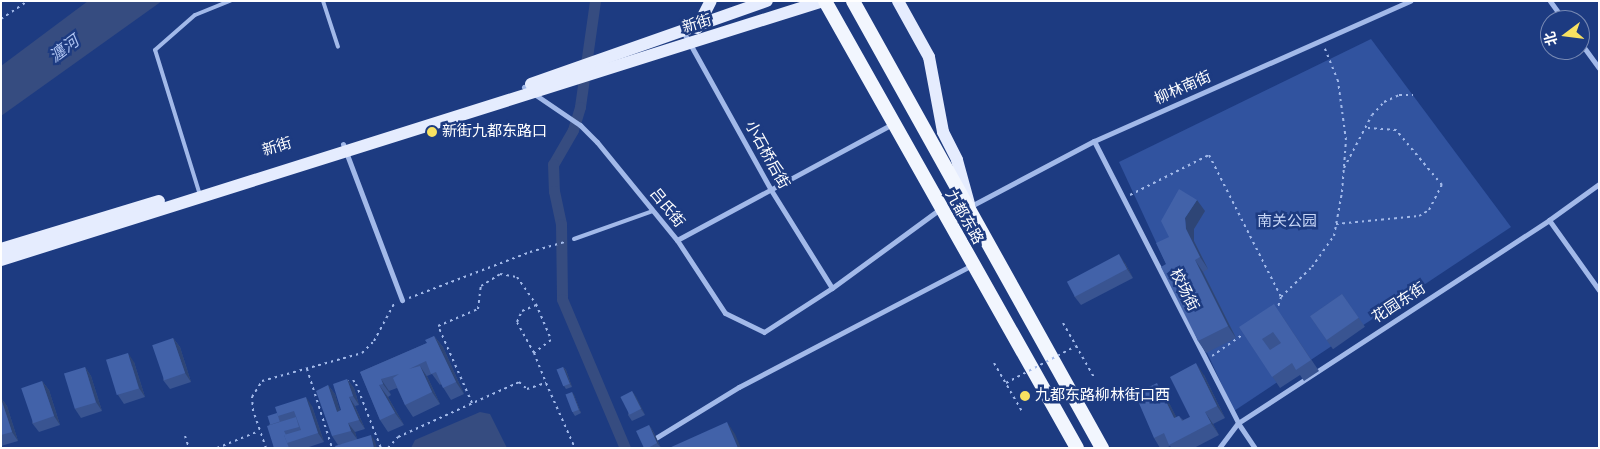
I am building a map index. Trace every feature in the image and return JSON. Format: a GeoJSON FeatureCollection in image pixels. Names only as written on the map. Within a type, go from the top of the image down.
{"type":"FeatureCollection","features":[{"type":"Feature","properties":{"kind":"highway","name":"九都东路"},"geometry":{"type":"LineString","coordinates":[[824,1],[940,209],[1077,448]]}},
{"type":"Feature","properties":{"kind":"highway","name":"九都东路"},"geometry":{"type":"LineString","coordinates":[[853,1],[970,207],[1102,448]]}},
{"type":"Feature","properties":{"kind":"main road"},"geometry":{"type":"LineString","coordinates":[[697,28],[711,1]]}},
{"type":"Feature","properties":{"kind":"main road","name":"新街"},"geometry":{"type":"LineString","coordinates":[[687,38],[697,28],[767,1]]}},
{"type":"Feature","properties":{"kind":"main road","name":"新街"},"geometry":{"type":"LineString","coordinates":[[2,251],[200,193],[687,38],[824,1]]}},
{"type":"Feature","properties":{"kind":"main road"},"geometry":{"type":"LineString","coordinates":[[898,1],[928,57],[943,132],[957,160],[970,207]]}},
{"type":"Feature","properties":{"kind":"street","name":"柳林南街"},"geometry":{"type":"LineString","coordinates":[[970,207],[1094,141],[1410,1]]}},
{"type":"Feature","properties":{"kind":"street","name":"小石桥后街"},"geometry":{"type":"LineString","coordinates":[[687,38],[772,190],[832,288]]}},
{"type":"Feature","properties":{"kind":"street"},"geometry":{"type":"LineString","coordinates":[[1590,56],[1599,68]]}},
{"type":"Feature","properties":{"kind":"street","name":"吕氏街"},"geometry":{"type":"LineString","coordinates":[[528,90],[580,125],[677,240],[725,313],[764,332],[832,288]]}},
{"type":"Feature","properties":{"kind":"street"},"geometry":{"type":"LineString","coordinates":[[677,240],[892,124]]}},
{"type":"Feature","properties":{"kind":"street","name":"校场街"},"geometry":{"type":"LineString","coordinates":[[1094,141],[1238,423],[1255,448]]}},
{"type":"Feature","properties":{"kind":"street"},"geometry":{"type":"LineString","coordinates":[[344,148],[402,300]]}},
{"type":"Feature","properties":{"kind":"street","name":"花园东街"},"geometry":{"type":"LineString","coordinates":[[1220,448],[1238,423],[1550,220],[1599,184]]}},
{"type":"Feature","properties":{"kind":"street"},"geometry":{"type":"LineString","coordinates":[[832,288],[940,209]]}},
{"type":"Feature","properties":{"kind":"street"},"geometry":{"type":"LineString","coordinates":[[1550,220],[1599,290]]}},
{"type":"Feature","properties":{"kind":"street"},"geometry":{"type":"LineString","coordinates":[[656,438],[739,387],[972,265]]}},
{"type":"Feature","properties":{"kind":"lane"},"geometry":{"type":"LineString","coordinates":[[200,193],[155,50],[195,15],[230,1]]}},
{"type":"Feature","properties":{"kind":"lane"},"geometry":{"type":"LineString","coordinates":[[323,1],[338,47]]}},
{"type":"Feature","properties":{"kind":"lane"},"geometry":{"type":"LineString","coordinates":[[574,240],[653,211]]}},
{"type":"Feature","properties":{"kind":"path"},"geometry":{"type":"LineString","coordinates":[[1,19],[28,1]]}},
{"type":"Feature","properties":{"kind":"path"},"geometry":{"type":"LineString","coordinates":[[1281,297],[1312,267],[1334,236],[1336,224],[1346,140],[1338,81],[1321,40]]}},
{"type":"Feature","properties":{"kind":"path"},"geometry":{"type":"LineString","coordinates":[[1344,168],[1366,128],[1384,102],[1399,95],[1413,96]]}},
{"type":"Feature","properties":{"kind":"path"},"geometry":{"type":"LineString","coordinates":[[1336,224],[1419,216],[1429,210],[1442,185],[1396,130],[1366,128]]}},
{"type":"Feature","properties":{"kind":"path"},"geometry":{"type":"LineString","coordinates":[[1123,199],[1210,154],[1281,297],[1280,308],[1274,312]]}},
{"type":"Feature","properties":{"kind":"path"},"geometry":{"type":"LineString","coordinates":[[266,448],[252,397],[262,381],[362,353],[374,341],[394,303],[538,250],[574,240]]}},
{"type":"Feature","properties":{"kind":"path"},"geometry":{"type":"LineString","coordinates":[[472,403],[438,326],[478,308],[481,286],[500,274],[517,278],[536,304],[551,340],[534,353]]}},
{"type":"Feature","properties":{"kind":"path"},"geometry":{"type":"LineString","coordinates":[[536,304],[522,311],[517,322],[534,353],[575,448]]}},
{"type":"Feature","properties":{"kind":"path"},"geometry":{"type":"LineString","coordinates":[[1063,323],[1095,380]]}},
{"type":"Feature","properties":{"kind":"path"},"geometry":{"type":"LineString","coordinates":[[1205,360],[1253,328]]}},
{"type":"Feature","properties":{"kind":"path"},"geometry":{"type":"LineString","coordinates":[[1006,383],[1076,346]]}},
{"type":"Feature","properties":{"kind":"path"},"geometry":{"type":"LineString","coordinates":[[994,363],[1023,413]]}},
{"type":"Feature","properties":{"kind":"path"},"geometry":{"type":"LineString","coordinates":[[307,369],[332,448]]}},
{"type":"Feature","properties":{"kind":"path"},"geometry":{"type":"LineString","coordinates":[[345,382],[353,380],[356,384],[381,448]]}},
{"type":"Feature","properties":{"kind":"path"},"geometry":{"type":"LineString","coordinates":[[388,448],[398,437],[519,382],[527,389],[546,383]]}},
{"type":"Feature","properties":{"kind":"path"},"geometry":{"type":"LineString","coordinates":[[314,392],[322,390]]}},
{"type":"Feature","properties":{"kind":"path"},"geometry":{"type":"LineString","coordinates":[[217,448],[260,430]]}},
{"type":"Feature","properties":{"kind":"path"},"geometry":{"type":"LineString","coordinates":[[185,436],[189,448]]}},
{"type":"Feature","properties":{"kind":"green space","name":"南关公园"},"geometry":{"type":"Polygon","coordinates":[[[1371,39],[1511,227],[1234,411],[1119,162],[1371,39]]]}},
{"type":"Feature","properties":{"kind":"water","name":"瀍河"},"geometry":{"type":"Polygon","coordinates":[[[88,1],[162,1],[1,116],[1,66],[88,1]]]}},
{"type":"Feature","properties":{"kind":"water"},"geometry":{"type":"Polygon","coordinates":[[[480,412],[490,414],[507,448],[411,448],[415,440],[480,412]]]}},
{"type":"Feature","properties":{"kind":"building"},"geometry":{"type":"Polygon","coordinates":[[[1179,189],[1197,200],[1185,218],[1186,229],[1200,257],[1195,260],[1228,326],[1198,341],[1161,267],[1166,264],[1156,243],[1169,237],[1161,221],[1179,189]]]}},
{"type":"Feature","properties":{"kind":"building"},"geometry":{"type":"Polygon","coordinates":[[[1119,254],[1127,269],[1075,297],[1067,282],[1119,254]]]}},
{"type":"Feature","properties":{"kind":"building"},"geometry":{"type":"Polygon","coordinates":[[[1342,294],[1359,318],[1327,340],[1310,316],[1342,294]]]}},
{"type":"Feature","properties":{"kind":"building"},"geometry":{"type":"Polygon","coordinates":[[[1274,304],[1311,360],[1296,370],[1292,363],[1272,377],[1239,327],[1274,304]],[[1273,332],[1262,339],[1270,350],[1281,343],[1273,332]]]}},
{"type":"Feature","properties":{"kind":"building"},"geometry":{"type":"Polygon","coordinates":[[[434,336],[456,382],[443,388],[436,372],[431,374],[426,361],[409,369],[420,366],[432,392],[405,405],[393,378],[399,374],[381,379],[383,384],[379,385],[395,413],[380,420],[360,372],[427,343],[425,340],[434,336]]]}},
{"type":"Feature","properties":{"kind":"building"},"geometry":{"type":"Polygon","coordinates":[[[173,338],[185,373],[164,380],[152,345],[173,338]]]}},
{"type":"Feature","properties":{"kind":"building"},"geometry":{"type":"Polygon","coordinates":[[[128,353],[139,388],[117,395],[106,360],[128,353]]]}},
{"type":"Feature","properties":{"kind":"building"},"geometry":{"type":"Polygon","coordinates":[[[1196,363],[1217,406],[1205,412],[1211,423],[1169,445],[1164,433],[1154,438],[1135,394],[1157,383],[1174,418],[1179,416],[1182,421],[1190,417],[1170,377],[1196,363]]]}},
{"type":"Feature","properties":{"kind":"building"},"geometry":{"type":"Polygon","coordinates":[[[85,367],[96,402],[75,409],[64,373],[85,367]]]}},
{"type":"Feature","properties":{"kind":"building"},"geometry":{"type":"Polygon","coordinates":[[[563,367],[570,384],[563,386],[557,370],[563,367]]]}},
{"type":"Feature","properties":{"kind":"building"},"geometry":{"type":"Polygon","coordinates":[[[347,379],[353,396],[349,397],[359,420],[348,423],[351,431],[332,436],[316,391],[328,385],[337,412],[341,410],[333,384],[347,379]]]}},
{"type":"Feature","properties":{"kind":"building"},"geometry":{"type":"Polygon","coordinates":[[[42,381],[54,416],[33,423],[21,388],[42,381]]]}},
{"type":"Feature","properties":{"kind":"building"},"geometry":{"type":"Polygon","coordinates":[[[632,391],[641,409],[629,415],[620,397],[632,391]]]}},
{"type":"Feature","properties":{"kind":"building"},"geometry":{"type":"Polygon","coordinates":[[[572,392],[579,410],[572,412],[565,395],[572,392]]]}},
{"type":"Feature","properties":{"kind":"building"},"geometry":{"type":"Polygon","coordinates":[[[306,397],[318,433],[287,443],[284,435],[301,430],[294,411],[278,416],[275,407],[306,397]]]}},
{"type":"Feature","properties":{"kind":"building"},"geometry":{"type":"Polygon","coordinates":[[[1,399],[12,432],[1,435],[1,399]]]}},
{"type":"Feature","properties":{"kind":"building"},"geometry":{"type":"Polygon","coordinates":[[[277,413],[280,422],[270,425],[267,416],[277,413]]]}},
{"type":"Feature","properties":{"kind":"building"},"geometry":{"type":"Polygon","coordinates":[[[296,417],[299,427],[284,431],[289,448],[274,448],[267,426],[296,417]]]}},
{"type":"Feature","properties":{"kind":"building"},"geometry":{"type":"Polygon","coordinates":[[[727,422],[738,448],[669,448],[727,422]]]}},
{"type":"Feature","properties":{"kind":"building"},"geometry":{"type":"Polygon","coordinates":[[[649,425],[657,443],[644,448],[636,431],[649,425]]]}},
{"type":"Feature","properties":{"kind":"building"},"geometry":{"type":"Polygon","coordinates":[[[371,435],[374,448],[336,448],[335,446],[371,435]]]}},
{"type":"Feature","properties":{"kind":"waterway"},"geometry":{"type":"LineString","coordinates":[[595,1],[580,107],[573,130],[553,164],[554,191],[561,224],[562,299],[625,448]]}},
{"type":"Feature","properties":{"kind":"place","name":"新街九都东路口"},"geometry":{"type":"Point","coordinates":[432,132]}},
{"type":"Feature","properties":{"kind":"place","name":"九都东路柳林街口西"},"geometry":{"type":"Point","coordinates":[1025,396]}}]}
